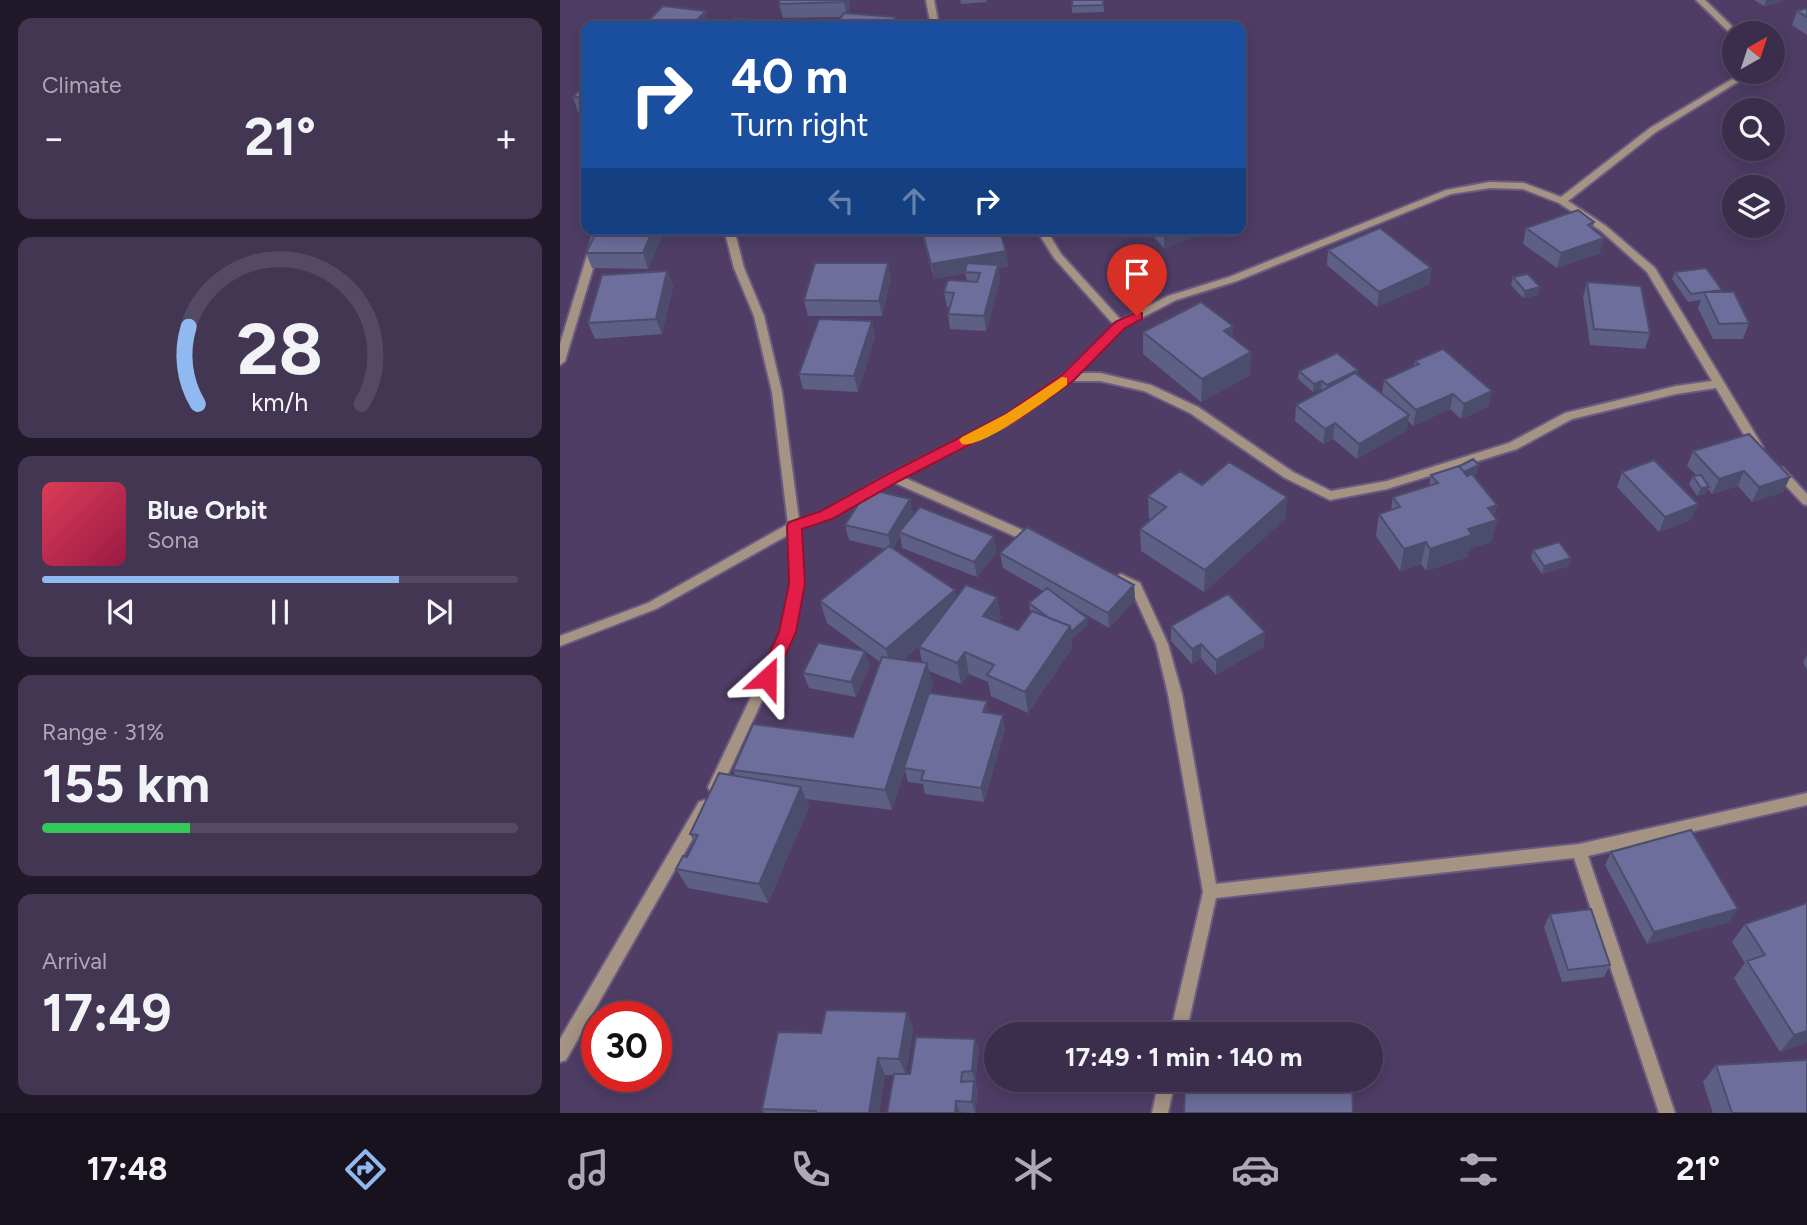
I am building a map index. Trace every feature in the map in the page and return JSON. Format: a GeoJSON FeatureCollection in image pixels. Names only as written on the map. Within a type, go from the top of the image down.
{"type":"FeatureCollection","features":[{"type":"Feature","properties":{"kind":"street"},"geometry":{"type":"LineString","coordinates":[[930,0],[934,21]]}},
{"type":"Feature","properties":{"kind":"street"},"geometry":{"type":"LineString","coordinates":[[1700,0],[1722,21]]}},
{"type":"Feature","properties":{"kind":"street"},"geometry":{"type":"LineString","coordinates":[[1562,201],[1653,130],[1730,84]]}},
{"type":"Feature","properties":{"kind":"street"},"geometry":{"type":"LineString","coordinates":[[560,641],[652,606],[794,526],[826,515],[893,477],[1011,418],[1068,377],[1120,325],[1172,298],[1233,279],[1449,192],[1490,186],[1524,186],[1562,201],[1602,228],[1651,271],[1717,384],[1765,456]]}},
{"type":"Feature","properties":{"kind":"street"},"geometry":{"type":"LineString","coordinates":[[560,361],[598,235]]}},
{"type":"Feature","properties":{"kind":"street"},"geometry":{"type":"LineString","coordinates":[[560,1054],[725,770],[788,632],[797,584],[794,526],[780,434],[778,391],[768,345],[759,316],[738,268],[730,235]]}},
{"type":"Feature","properties":{"kind":"street"},"geometry":{"type":"LineString","coordinates":[[1045,235],[1057,256],[1120,325]]}},
{"type":"Feature","properties":{"kind":"street"},"geometry":{"type":"LineString","coordinates":[[1068,377],[1100,377],[1147,388],[1194,410],[1289,475],[1330,496],[1387,485],[1513,446],[1569,416],[1676,390],[1717,384]]}},
{"type":"Feature","properties":{"kind":"street"},"geometry":{"type":"LineString","coordinates":[[1773,465],[1807,501]]}},
{"type":"Feature","properties":{"kind":"street"},"geometry":{"type":"LineString","coordinates":[[893,477],[1051,548]]}},
{"type":"Feature","properties":{"kind":"street"},"geometry":{"type":"LineString","coordinates":[[1112,575],[1136,586],[1162,644],[1175,694],[1210,892],[1181,1022]]}},
{"type":"Feature","properties":{"kind":"street"},"geometry":{"type":"LineString","coordinates":[[1210,892],[1578,850],[1807,799]]}},
{"type":"Feature","properties":{"kind":"street"},"geometry":{"type":"LineString","coordinates":[[1578,850],[1667,1113]]}},
{"type":"Feature","properties":{"kind":"street"},"geometry":{"type":"LineString","coordinates":[[1160,1113],[1164,1092]]}},
{"type":"Feature","properties":{"kind":"building"},"geometry":{"type":"Polygon","coordinates":[[[780,0],[844,0],[844,2],[779,4],[780,0]]]}},
{"type":"Feature","properties":{"kind":"building"},"geometry":{"type":"Polygon","coordinates":[[[1072,0],[1103,0],[1103,5],[1072,6],[1072,0]]]}},
{"type":"Feature","properties":{"kind":"building"},"geometry":{"type":"Polygon","coordinates":[[[663,6],[706,11],[696,21],[648,21],[663,6]]]}},
{"type":"Feature","properties":{"kind":"building"},"geometry":{"type":"Polygon","coordinates":[[[1807,8],[1807,17],[1797,11],[1807,8]]]}},
{"type":"Feature","properties":{"kind":"building"},"geometry":{"type":"Polygon","coordinates":[[[844,13],[896,17],[893,21],[838,21],[844,13]]]}},
{"type":"Feature","properties":{"kind":"building"},"geometry":{"type":"Polygon","coordinates":[[[735,18],[759,20],[758,21],[733,21],[735,18]]]}},
{"type":"Feature","properties":{"kind":"building"},"geometry":{"type":"Polygon","coordinates":[[[581,87],[581,98],[573,97],[581,87]]]}},
{"type":"Feature","properties":{"kind":"building"},"geometry":{"type":"Polygon","coordinates":[[[1578,210],[1594,222],[1588,225],[1604,238],[1561,253],[1526,228],[1578,210]]]}},
{"type":"Feature","properties":{"kind":"building"},"geometry":{"type":"Polygon","coordinates":[[[1380,228],[1431,268],[1379,292],[1328,250],[1380,228]]]}},
{"type":"Feature","properties":{"kind":"building"},"geometry":{"type":"Polygon","coordinates":[[[595,235],[650,235],[643,253],[586,253],[595,235]]]}},
{"type":"Feature","properties":{"kind":"building"},"geometry":{"type":"Polygon","coordinates":[[[923,235],[1001,235],[1006,251],[931,264],[923,235]]]}},
{"type":"Feature","properties":{"kind":"building"},"geometry":{"type":"Polygon","coordinates":[[[815,263],[888,263],[879,301],[804,300],[815,263]]]}},
{"type":"Feature","properties":{"kind":"building"},"geometry":{"type":"Polygon","coordinates":[[[967,263],[998,265],[984,316],[948,314],[954,293],[944,292],[948,280],[977,282],[980,273],[965,272],[967,263]]]}},
{"type":"Feature","properties":{"kind":"building"},"geometry":{"type":"Polygon","coordinates":[[[1706,268],[1722,290],[1691,294],[1675,272],[1706,268]]]}},
{"type":"Feature","properties":{"kind":"building"},"geometry":{"type":"Polygon","coordinates":[[[667,271],[656,319],[588,323],[602,275],[667,271]]]}},
{"type":"Feature","properties":{"kind":"building"},"geometry":{"type":"Polygon","coordinates":[[[1528,274],[1540,287],[1525,291],[1513,277],[1528,274]]]}},
{"type":"Feature","properties":{"kind":"building"},"geometry":{"type":"Polygon","coordinates":[[[1587,282],[1641,286],[1650,333],[1594,329],[1587,282]]]}},
{"type":"Feature","properties":{"kind":"building"},"geometry":{"type":"Polygon","coordinates":[[[1704,292],[1734,292],[1749,323],[1719,324],[1704,292]]]}},
{"type":"Feature","properties":{"kind":"building"},"geometry":{"type":"Polygon","coordinates":[[[1201,302],[1233,326],[1224,331],[1251,352],[1202,379],[1143,332],[1201,302]]]}},
{"type":"Feature","properties":{"kind":"building"},"geometry":{"type":"Polygon","coordinates":[[[819,319],[872,321],[854,376],[799,374],[819,319]]]}},
{"type":"Feature","properties":{"kind":"building"},"geometry":{"type":"Polygon","coordinates":[[[1443,349],[1492,391],[1464,404],[1453,394],[1416,410],[1384,380],[1419,364],[1415,361],[1443,349]]]}},
{"type":"Feature","properties":{"kind":"building"},"geometry":{"type":"Polygon","coordinates":[[[1337,353],[1358,370],[1327,385],[1322,381],[1314,384],[1299,371],[1337,353]]]}},
{"type":"Feature","properties":{"kind":"building"},"geometry":{"type":"Polygon","coordinates":[[[1355,373],[1409,415],[1359,444],[1335,423],[1325,429],[1296,405],[1355,373]]]}},
{"type":"Feature","properties":{"kind":"building"},"geometry":{"type":"Polygon","coordinates":[[[1749,434],[1790,477],[1759,487],[1744,471],[1719,479],[1693,451],[1749,434]]]}},
{"type":"Feature","properties":{"kind":"building"},"geometry":{"type":"Polygon","coordinates":[[[1473,459],[1479,465],[1464,472],[1459,466],[1473,459]]]}},
{"type":"Feature","properties":{"kind":"building"},"geometry":{"type":"Polygon","coordinates":[[[1654,460],[1698,504],[1665,517],[1622,472],[1654,460]]]}},
{"type":"Feature","properties":{"kind":"building"},"geometry":{"type":"Polygon","coordinates":[[[1229,462],[1287,497],[1205,570],[1140,529],[1166,507],[1148,496],[1180,471],[1202,485],[1229,462]]]}},
{"type":"Feature","properties":{"kind":"building"},"geometry":{"type":"Polygon","coordinates":[[[1459,466],[1467,476],[1472,474],[1497,505],[1488,508],[1497,520],[1468,529],[1472,535],[1430,549],[1426,542],[1404,549],[1379,514],[1400,507],[1393,497],[1438,483],[1431,475],[1459,466]]]}},
{"type":"Feature","properties":{"kind":"building"},"geometry":{"type":"Polygon","coordinates":[[[1701,475],[1709,487],[1701,488],[1693,476],[1701,475]]]}},
{"type":"Feature","properties":{"kind":"building"},"geometry":{"type":"Polygon","coordinates":[[[868,489],[910,499],[888,535],[845,525],[868,489]]]}},
{"type":"Feature","properties":{"kind":"building"},"geometry":{"type":"Polygon","coordinates":[[[920,507],[994,536],[974,562],[899,532],[920,507]]]}},
{"type":"Feature","properties":{"kind":"building"},"geometry":{"type":"Polygon","coordinates":[[[1027,527],[1134,585],[1108,613],[1000,553],[1027,527]]]}},
{"type":"Feature","properties":{"kind":"building"},"geometry":{"type":"Polygon","coordinates":[[[1559,542],[1571,558],[1544,566],[1533,550],[1559,542]]]}},
{"type":"Feature","properties":{"kind":"building"},"geometry":{"type":"Polygon","coordinates":[[[889,546],[955,590],[886,649],[820,601],[889,546]]]}},
{"type":"Feature","properties":{"kind":"building"},"geometry":{"type":"Polygon","coordinates":[[[966,585],[997,597],[983,616],[1018,630],[1032,611],[1070,626],[1025,692],[987,675],[994,665],[965,652],[957,663],[919,647],[966,585]]]}},
{"type":"Feature","properties":{"kind":"building"},"geometry":{"type":"Polygon","coordinates":[[[1047,588],[1087,618],[1071,632],[1070,626],[1049,618],[1029,603],[1047,588]]]}},
{"type":"Feature","properties":{"kind":"building"},"geometry":{"type":"Polygon","coordinates":[[[1228,594],[1265,632],[1216,660],[1201,644],[1192,649],[1171,626],[1228,594]]]}},
{"type":"Feature","properties":{"kind":"building"},"geometry":{"type":"Polygon","coordinates":[[[818,643],[865,651],[851,682],[803,673],[818,643]]]}},
{"type":"Feature","properties":{"kind":"building"},"geometry":{"type":"Polygon","coordinates":[[[882,657],[927,663],[885,790],[733,770],[753,724],[853,737],[882,657]]]}},
{"type":"Feature","properties":{"kind":"building"},"geometry":{"type":"Polygon","coordinates":[[[929,693],[987,701],[983,712],[1003,715],[981,788],[921,780],[924,771],[904,768],[929,693]]]}},
{"type":"Feature","properties":{"kind":"building"},"geometry":{"type":"Polygon","coordinates":[[[719,773],[801,787],[759,884],[676,869],[683,856],[687,857],[698,835],[690,834],[719,773]]]}},
{"type":"Feature","properties":{"kind":"building"},"geometry":{"type":"Polygon","coordinates":[[[1691,830],[1738,909],[1654,932],[1611,852],[1691,830]]]}},
{"type":"Feature","properties":{"kind":"building"},"geometry":{"type":"Polygon","coordinates":[[[1807,903],[1807,1031],[1794,1035],[1747,961],[1765,955],[1745,924],[1807,903]]]}},
{"type":"Feature","properties":{"kind":"building"},"geometry":{"type":"Polygon","coordinates":[[[1591,909],[1610,965],[1568,970],[1550,914],[1591,909]]]}},
{"type":"Feature","properties":{"kind":"building"},"geometry":{"type":"Polygon","coordinates":[[[826,1010],[907,1012],[899,1059],[878,1058],[869,1113],[762,1109],[778,1032],[821,1033],[826,1010]]]}},
{"type":"Feature","properties":{"kind":"building"},"geometry":{"type":"Polygon","coordinates":[[[916,1037],[975,1039],[972,1071],[962,1072],[961,1082],[974,1081],[972,1102],[956,1101],[955,1113],[887,1113],[894,1074],[910,1074],[916,1037]]]}},
{"type":"Feature","properties":{"kind":"building"},"geometry":{"type":"Polygon","coordinates":[[[1807,1060],[1807,1113],[1732,1113],[1716,1065],[1807,1060]]]}},
{"type":"Feature","properties":{"kind":"building"},"geometry":{"type":"Polygon","coordinates":[[[1185,1092],[1352,1092],[1353,1113],[1184,1113],[1185,1092]]]}},
{"type":"Feature","properties":{"kind":"slow traffic"},"geometry":{"type":"LineString","coordinates":[[967,440],[1011,418],[1062,381]]}},
{"type":"Feature","properties":{"kind":"route"},"geometry":{"type":"LineString","coordinates":[[767,678],[788,632],[797,584],[794,526],[826,515],[893,477],[1011,418],[1068,377],[1120,325],[1137,316]]}}]}
